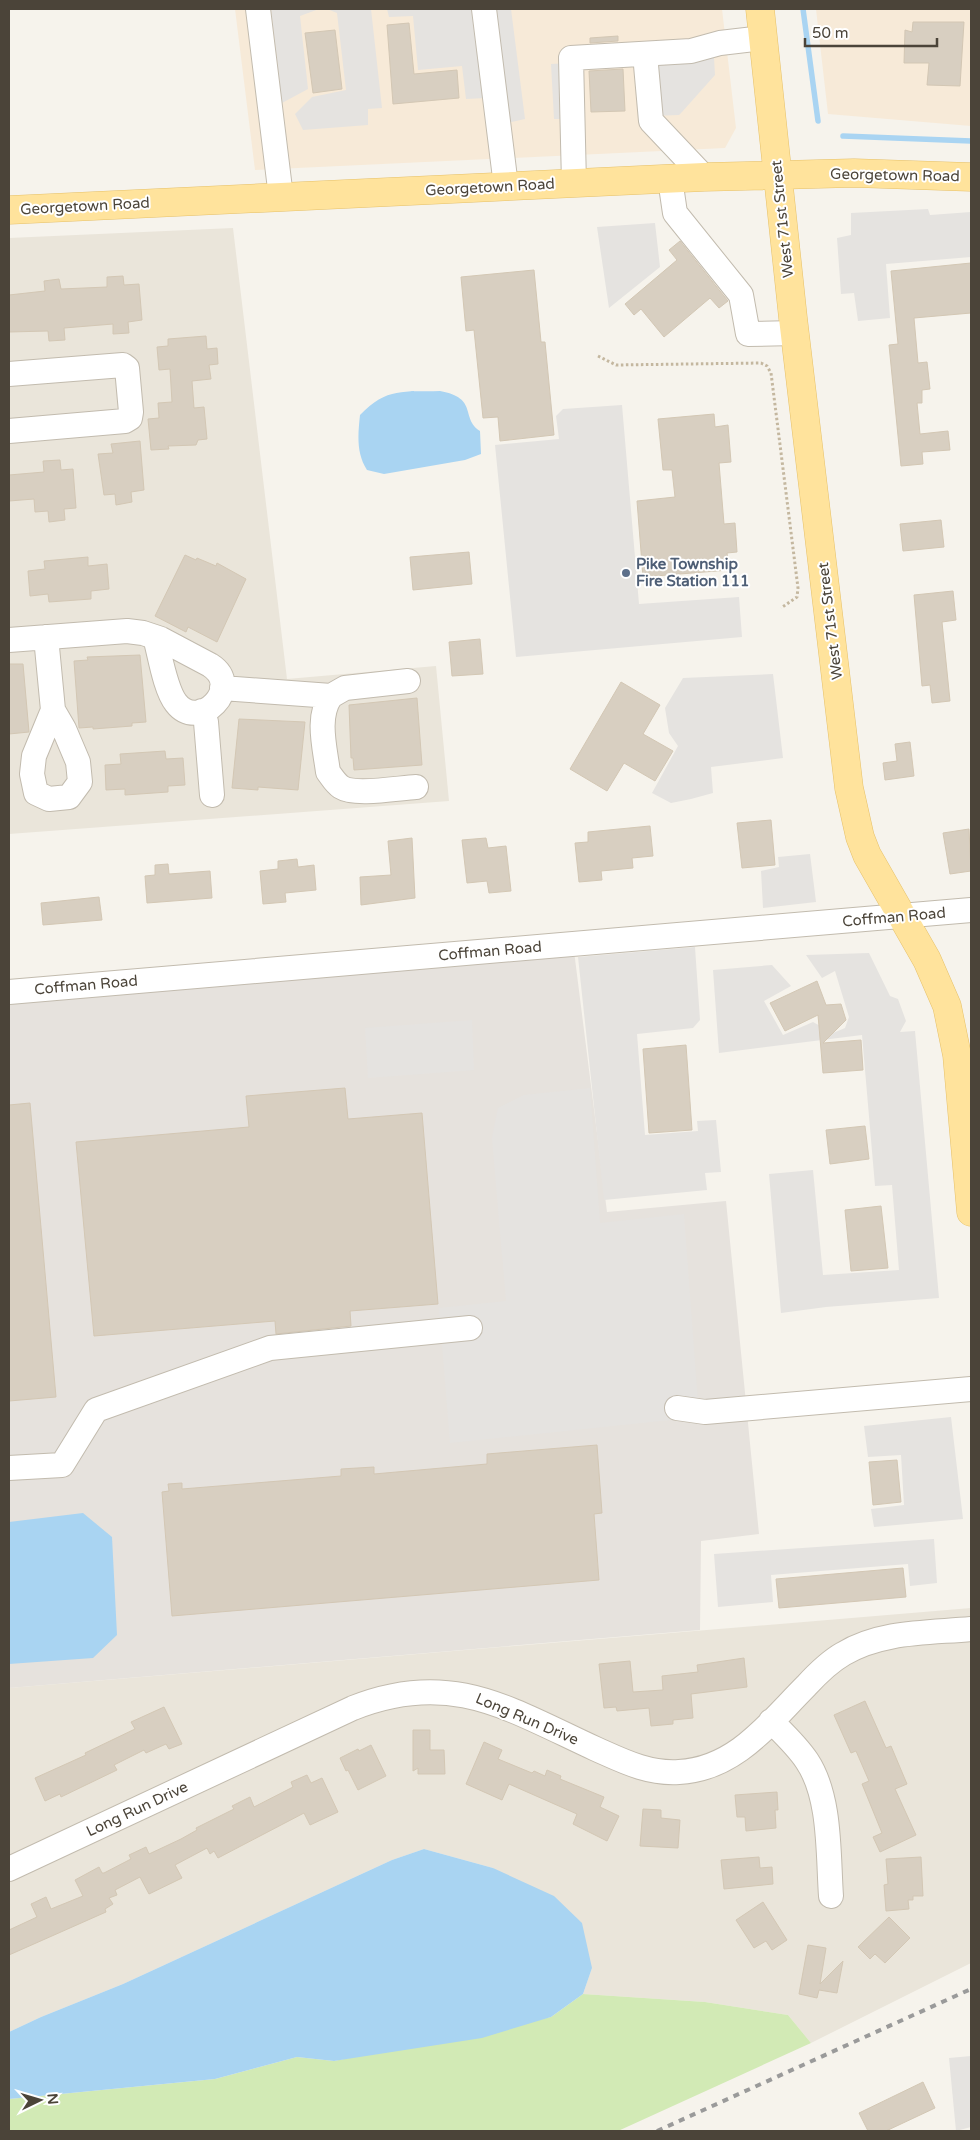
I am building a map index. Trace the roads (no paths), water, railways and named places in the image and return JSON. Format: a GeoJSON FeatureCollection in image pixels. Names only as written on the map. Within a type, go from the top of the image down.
{"type":"FeatureCollection","features":[{"type":"Feature","properties":{"kind":"main road","name":"West 71st Street"},"geometry":{"type":"LineString","coordinates":[[760,9],[795,334],[847,772],[853,807],[860,837],[867,855],[935,975],[947,1006],[957,1055],[969,1170],[971,1212]]}},
{"type":"Feature","properties":{"kind":"main road","name":"Georgetown Road"},"geometry":{"type":"LineString","coordinates":[[9,210],[670,178],[854,173],[971,177]]}},
{"type":"Feature","properties":{"kind":"street"},"geometry":{"type":"LineString","coordinates":[[258,9],[281,197]]}},
{"type":"Feature","properties":{"kind":"street"},"geometry":{"type":"LineString","coordinates":[[484,9],[506,186]]}},
{"type":"Feature","properties":{"kind":"street"},"geometry":{"type":"LineString","coordinates":[[574,183],[570,58],[691,51],[720,43],[763,38]]}},
{"type":"Feature","properties":{"kind":"street"},"geometry":{"type":"LineString","coordinates":[[646,54],[651,121],[704,177]]}},
{"type":"Feature","properties":{"kind":"street"},"geometry":{"type":"LineString","coordinates":[[670,178],[675,213],[741,294],[748,334],[795,334]]}},
{"type":"Feature","properties":{"kind":"street"},"geometry":{"type":"LineString","coordinates":[[9,374],[123,365],[127,368],[131,412],[130,418],[125,421],[9,431]]}},
{"type":"Feature","properties":{"kind":"street"},"geometry":{"type":"LineString","coordinates":[[9,640],[127,631],[143,633],[155,637],[214,667],[222,681],[220,697],[216,704],[202,711],[189,711],[175,703],[170,692],[155,637]]}},
{"type":"Feature","properties":{"kind":"street"},"geometry":{"type":"LineString","coordinates":[[46,637],[53,710]]}},
{"type":"Feature","properties":{"kind":"street"},"geometry":{"type":"LineString","coordinates":[[408,681],[345,688],[331,696],[322,710],[322,721],[328,772],[341,787],[356,791],[416,787]]}},
{"type":"Feature","properties":{"kind":"street"},"geometry":{"type":"LineString","coordinates":[[222,688],[331,696]]}},
{"type":"Feature","properties":{"kind":"street"},"geometry":{"type":"LineString","coordinates":[[202,711],[206,722],[212,795]]}},
{"type":"Feature","properties":{"kind":"street","name":"Coffman Road"},"geometry":{"type":"LineString","coordinates":[[9,992],[971,910]]}},
{"type":"Feature","properties":{"kind":"street"},"geometry":{"type":"LineString","coordinates":[[9,1468],[62,1465],[96,1410],[270,1348],[470,1328]]}},
{"type":"Feature","properties":{"kind":"street"},"geometry":{"type":"LineString","coordinates":[[677,1408],[705,1412],[971,1389]]}},
{"type":"Feature","properties":{"kind":"street","name":"Long Run Drive"},"geometry":{"type":"LineString","coordinates":[[9,1869],[353,1708],[400,1693],[434,1691],[475,1696],[506,1707],[629,1764],[653,1771],[670,1772],[701,1769],[724,1760],[745,1747],[828,1664],[857,1647],[890,1637],[971,1629]]}},
{"type":"Feature","properties":{"kind":"street"},"geometry":{"type":"LineString","coordinates":[[771,1722],[806,1760],[820,1790],[824,1807],[831,1896]]}},
{"type":"Feature","properties":{"kind":"water"},"geometry":{"type":"Polygon","coordinates":[[[440,391],[452,394],[465,403],[474,426],[480,431],[481,454],[465,460],[384,474],[367,470],[359,450],[360,415],[370,406],[388,395],[406,392],[440,391]]]}},
{"type":"Feature","properties":{"kind":"water"},"geometry":{"type":"Polygon","coordinates":[[[83,1513],[112,1537],[117,1635],[93,1658],[9,1664],[9,1522],[83,1513]]]}},
{"type":"Feature","properties":{"kind":"water"},"geometry":{"type":"Polygon","coordinates":[[[424,1849],[493,1868],[554,1896],[582,1923],[592,1968],[583,1994],[551,2017],[482,2038],[334,2061],[297,2057],[215,2079],[9,2099],[9,2032],[123,1984],[392,1860],[424,1849]]]}},
{"type":"Feature","properties":{"kind":"waterway"},"geometry":{"type":"LineString","coordinates":[[803,9],[818,121]]}},
{"type":"Feature","properties":{"kind":"waterway"},"geometry":{"type":"LineString","coordinates":[[843,136],[971,141]]}},
{"type":"Feature","properties":{"kind":"railway"},"geometry":{"type":"LineString","coordinates":[[657,2131],[971,1989]]}},
{"type":"Feature","properties":{"kind":"place","name":"Pike Township Fire Station 111"},"geometry":{"type":"Point","coordinates":[626,573]}}]}
